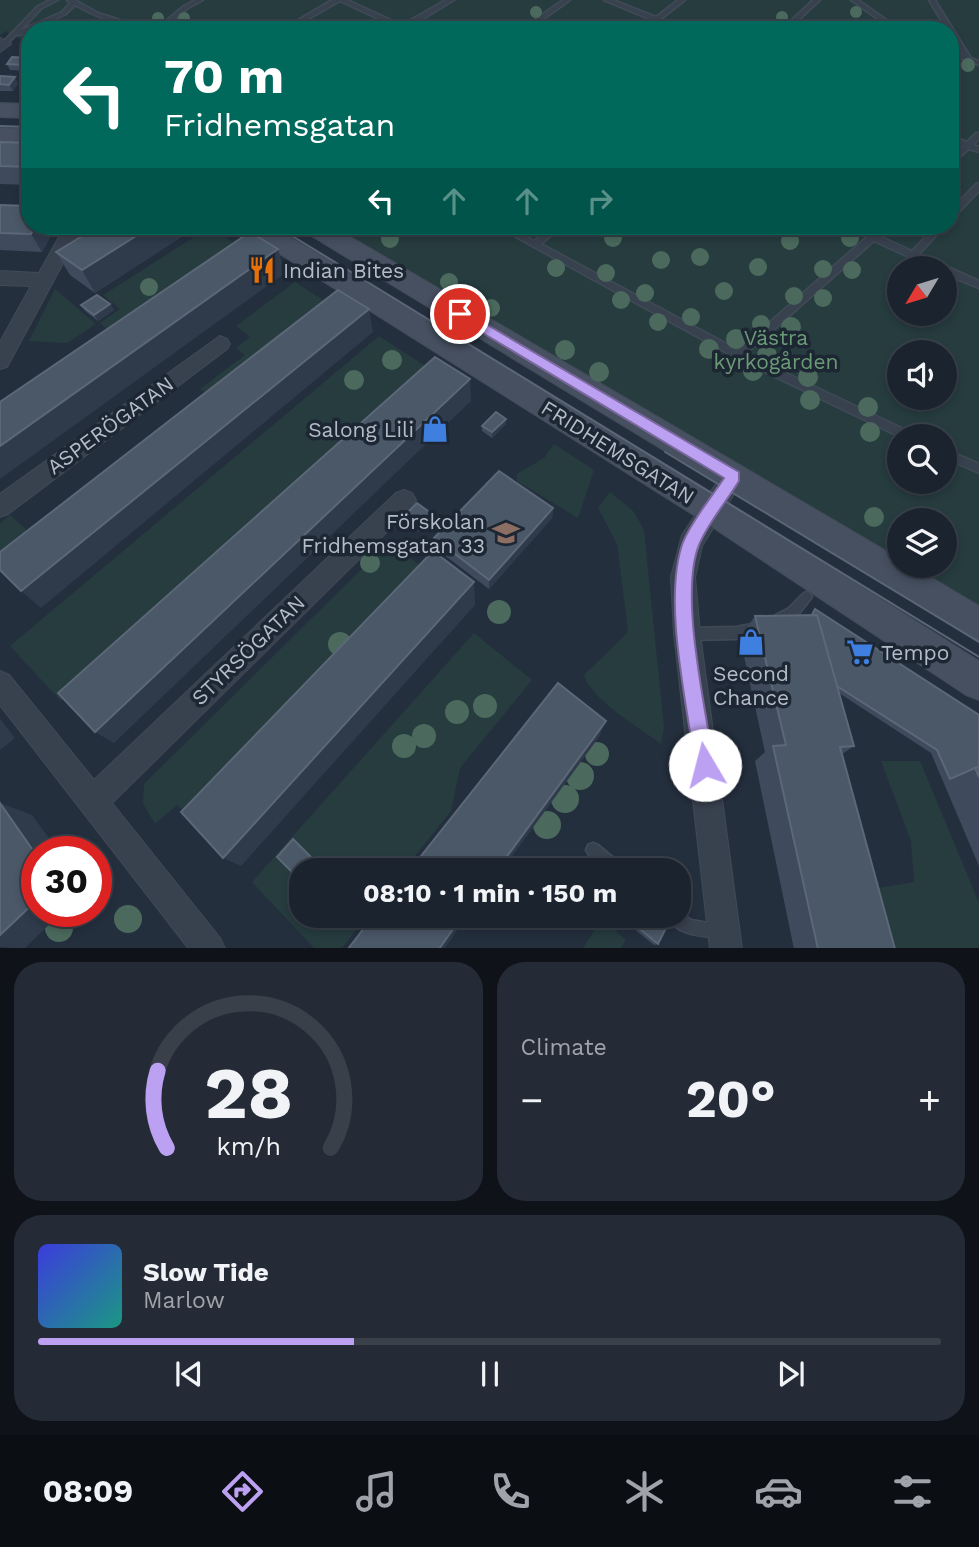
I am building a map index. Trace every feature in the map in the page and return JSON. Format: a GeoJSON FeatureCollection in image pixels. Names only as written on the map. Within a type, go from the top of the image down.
{"type":"FeatureCollection","features":[{"type":"Feature","properties":{"kind":"street"},"geometry":{"type":"LineString","coordinates":[[0,110],[21,111]]}},
{"type":"Feature","properties":{"kind":"street"},"geometry":{"type":"LineString","coordinates":[[0,135],[21,136]]}},
{"type":"Feature","properties":{"kind":"street"},"geometry":{"type":"LineString","coordinates":[[0,361],[69,235]]}},
{"type":"Feature","properties":{"kind":"street","name":"FRIDHEMSGATAN"},"geometry":{"type":"LineString","coordinates":[[269,235],[711,509],[979,682]]}},
{"type":"Feature","properties":{"kind":"street","name":"FRIDHEMSGATAN"},"geometry":{"type":"LineString","coordinates":[[329,235],[979,625]]}},
{"type":"Feature","properties":{"kind":"street"},"geometry":{"type":"LineString","coordinates":[[0,278],[44,280]]}},
{"type":"Feature","properties":{"kind":"street","name":"ASPERÖGATAN"},"geometry":{"type":"LineString","coordinates":[[0,507],[220,344]]}},
{"type":"Feature","properties":{"kind":"street"},"geometry":{"type":"LineString","coordinates":[[725,940],[687,634],[683,577],[691,543],[734,476]]}},
{"type":"Feature","properties":{"kind":"street","name":"STYRSÖGATAN"},"geometry":{"type":"LineString","coordinates":[[92,802],[404,500]]}},
{"type":"Feature","properties":{"kind":"street"},"geometry":{"type":"LineString","coordinates":[[0,684],[209,948]]}},
{"type":"Feature","properties":{"kind":"lane"},"geometry":{"type":"LineString","coordinates":[[169,21],[200,0]]}},
{"type":"Feature","properties":{"kind":"lane"},"geometry":{"type":"LineString","coordinates":[[301,21],[340,0],[386,21]]}},
{"type":"Feature","properties":{"kind":"lane"},"geometry":{"type":"LineString","coordinates":[[416,21],[451,0]]}},
{"type":"Feature","properties":{"kind":"lane"},"geometry":{"type":"LineString","coordinates":[[536,21],[567,0]]}},
{"type":"Feature","properties":{"kind":"lane"},"geometry":{"type":"LineString","coordinates":[[607,0],[661,21]]}},
{"type":"Feature","properties":{"kind":"lane"},"geometry":{"type":"LineString","coordinates":[[653,21],[682,0]]}},
{"type":"Feature","properties":{"kind":"lane"},"geometry":{"type":"LineString","coordinates":[[793,21],[817,0]]}},
{"type":"Feature","properties":{"kind":"lane"},"geometry":{"type":"LineString","coordinates":[[854,0],[885,21]]}},
{"type":"Feature","properties":{"kind":"lane"},"geometry":{"type":"LineString","coordinates":[[932,0],[945,21]]}},
{"type":"Feature","properties":{"kind":"lane"},"geometry":{"type":"LineString","coordinates":[[26,21],[40,7],[52,1]]}},
{"type":"Feature","properties":{"kind":"lane"},"geometry":{"type":"LineString","coordinates":[[48,21],[64,13],[72,1],[96,14],[119,21]]}},
{"type":"Feature","properties":{"kind":"lane"},"geometry":{"type":"LineString","coordinates":[[5,42],[21,26]]}},
{"type":"Feature","properties":{"kind":"lane"},"geometry":{"type":"LineString","coordinates":[[5,42],[21,34]]}},
{"type":"Feature","properties":{"kind":"lane"},"geometry":{"type":"LineString","coordinates":[[959,44],[968,58]]}},
{"type":"Feature","properties":{"kind":"lane"},"geometry":{"type":"LineString","coordinates":[[959,55],[979,63]]}},
{"type":"Feature","properties":{"kind":"lane"},"geometry":{"type":"LineString","coordinates":[[959,154],[979,135]]}},
{"type":"Feature","properties":{"kind":"lane"},"geometry":{"type":"LineString","coordinates":[[959,141],[979,150]]}},
{"type":"Feature","properties":{"kind":"lane"},"geometry":{"type":"LineString","coordinates":[[959,207],[979,186]]}},
{"type":"Feature","properties":{"kind":"lane"},"geometry":{"type":"LineString","coordinates":[[517,235],[739,355],[887,426]]}},
{"type":"Feature","properties":{"kind":"lane"},"geometry":{"type":"LineString","coordinates":[[535,245],[547,235]]}},
{"type":"Feature","properties":{"kind":"lane"},"geometry":{"type":"LineString","coordinates":[[739,355],[874,236],[913,255],[932,235]]}},
{"type":"Feature","properties":{"kind":"lane"},"geometry":{"type":"LineString","coordinates":[[957,275],[979,285]]}},
{"type":"Feature","properties":{"kind":"lane"},"geometry":{"type":"LineString","coordinates":[[957,459],[979,470]]}},
{"type":"Feature","properties":{"kind":"lane"},"geometry":{"type":"LineString","coordinates":[[687,634],[750,631],[794,611],[806,597]]}},
{"type":"Feature","properties":{"kind":"lane"},"geometry":{"type":"LineString","coordinates":[[593,850],[603,858]]}},
{"type":"Feature","properties":{"kind":"lane"},"geometry":{"type":"LineString","coordinates":[[691,928],[725,940]]}},
{"type":"Feature","properties":{"kind":"green space","name":"Västra kyrkogården"},"geometry":{"type":"Polygon","coordinates":[[[0,0],[979,0],[979,613],[920,578],[957,578],[957,508],[887,508],[887,558],[347,235],[959,235],[959,21],[21,21],[21,39],[6,31],[0,35],[0,0]]]}},
{"type":"Feature","properties":{"kind":"green space"},"geometry":{"type":"Polygon","coordinates":[[[197,235],[222,235],[247,251],[119,339],[100,323],[120,309],[103,295],[197,235]]]}},
{"type":"Feature","properties":{"kind":"green space"},"geometry":{"type":"Polygon","coordinates":[[[295,282],[334,307],[215,400],[200,389],[245,355],[236,348],[250,337],[236,326],[295,282]]]}},
{"type":"Feature","properties":{"kind":"green space"},"geometry":{"type":"Polygon","coordinates":[[[55,289],[96,324],[67,343],[29,341],[55,289]]]}},
{"type":"Feature","properties":{"kind":"green space"},"geometry":{"type":"Polygon","coordinates":[[[379,336],[430,369],[61,701],[10,646],[379,336]]]}},
{"type":"Feature","properties":{"kind":"green space"},"geometry":{"type":"Polygon","coordinates":[[[554,444],[594,470],[578,518],[517,481],[517,474],[544,458],[554,444]]]}},
{"type":"Feature","properties":{"kind":"green space"},"geometry":{"type":"Polygon","coordinates":[[[610,492],[633,511],[644,530],[664,728],[661,744],[606,704],[588,684],[584,675],[628,632],[617,544],[598,508],[610,492]]]}},
{"type":"Feature","properties":{"kind":"green space"},"geometry":{"type":"Polygon","coordinates":[[[10,515],[37,539],[0,568],[0,523],[10,515]]]}},
{"type":"Feature","properties":{"kind":"green space"},"geometry":{"type":"Polygon","coordinates":[[[389,542],[429,572],[193,820],[177,805],[155,824],[143,803],[144,784],[389,542]]]}},
{"type":"Feature","properties":{"kind":"green space"},"geometry":{"type":"Polygon","coordinates":[[[474,633],[532,680],[460,768],[451,811],[414,858],[289,858],[289,921],[252,882],[474,633]]]}},
{"type":"Feature","properties":{"kind":"green space"},"geometry":{"type":"Polygon","coordinates":[[[881,761],[920,761],[979,903],[979,948],[877,948],[861,891],[914,882],[911,841],[881,761]]]}},
{"type":"Feature","properties":{"kind":"green space"},"geometry":{"type":"Polygon","coordinates":[[[295,928],[358,928],[342,948],[314,948],[295,928]]]}},
{"type":"Feature","properties":{"kind":"green space"},"geometry":{"type":"Polygon","coordinates":[[[596,928],[612,928],[626,940],[621,948],[583,948],[596,928]]]}},
{"type":"Feature","properties":{"kind":"building"},"geometry":{"type":"Polygon","coordinates":[[[12,57],[21,58],[21,65],[7,64],[12,57]]]}},
{"type":"Feature","properties":{"kind":"building"},"geometry":{"type":"Polygon","coordinates":[[[0,76],[15,77],[9,85],[0,84],[0,76]]]}},
{"type":"Feature","properties":{"kind":"building"},"geometry":{"type":"Polygon","coordinates":[[[0,142],[21,143],[21,167],[0,166],[0,142]]]}},
{"type":"Feature","properties":{"kind":"building"},"geometry":{"type":"Polygon","coordinates":[[[0,205],[21,206],[21,234],[0,233],[0,205]]]}},
{"type":"Feature","properties":{"kind":"building"},"geometry":{"type":"Polygon","coordinates":[[[84,235],[138,235],[82,270],[56,252],[84,235]]]}},
{"type":"Feature","properties":{"kind":"building"},"geometry":{"type":"Polygon","coordinates":[[[246,235],[255,235],[278,249],[0,446],[0,402],[246,235]]]}},
{"type":"Feature","properties":{"kind":"building"},"geometry":{"type":"Polygon","coordinates":[[[338,290],[369,309],[21,591],[0,570],[0,552],[338,290]]]}},
{"type":"Feature","properties":{"kind":"building"},"geometry":{"type":"Polygon","coordinates":[[[97,295],[110,304],[94,315],[81,305],[97,295]]]}},
{"type":"Feature","properties":{"kind":"building"},"geometry":{"type":"Polygon","coordinates":[[[435,357],[470,379],[95,732],[58,693],[435,357]]]}},
{"type":"Feature","properties":{"kind":"building"},"geometry":{"type":"Polygon","coordinates":[[[496,412],[506,419],[492,432],[482,426],[496,412]]]}},
{"type":"Feature","properties":{"kind":"building"},"geometry":{"type":"Polygon","coordinates":[[[499,471],[553,508],[489,580],[434,538],[499,471]]]}},
{"type":"Feature","properties":{"kind":"building"},"geometry":{"type":"Polygon","coordinates":[[[417,503],[432,514],[418,528],[404,516],[417,503]]]}},
{"type":"Feature","properties":{"kind":"building"},"geometry":{"type":"Polygon","coordinates":[[[433,551],[474,582],[223,858],[181,812],[433,551]]]}},
{"type":"Feature","properties":{"kind":"building"},"geometry":{"type":"Polygon","coordinates":[[[815,609],[979,715],[979,767],[950,779],[937,750],[837,686],[817,615],[812,615],[815,609]]]}},
{"type":"Feature","properties":{"kind":"building"},"geometry":{"type":"Polygon","coordinates":[[[817,615],[854,746],[840,747],[895,948],[818,948],[773,746],[786,745],[755,616],[817,615]]]}},
{"type":"Feature","properties":{"kind":"building"},"geometry":{"type":"Polygon","coordinates":[[[558,683],[606,721],[506,858],[419,858],[558,683]]]}},
{"type":"Feature","properties":{"kind":"building"},"geometry":{"type":"Polygon","coordinates":[[[0,803],[23,836],[21,915],[0,935],[0,803]]]}},
{"type":"Feature","properties":{"kind":"building"},"geometry":{"type":"Polygon","coordinates":[[[293,839],[312,858],[289,858],[289,869],[277,857],[293,839]]]}},
{"type":"Feature","properties":{"kind":"building"},"geometry":{"type":"Polygon","coordinates":[[[364,928],[454,928],[440,948],[349,948],[364,928]]]}},
{"type":"Feature","properties":{"kind":"building"},"geometry":{"type":"Polygon","coordinates":[[[639,928],[666,928],[658,944],[639,928]]]}},
{"type":"Feature","properties":{"kind":"tram line"},"geometry":{"type":"LineString","coordinates":[[0,126],[21,127]]}},
{"type":"Feature","properties":{"kind":"tram line"},"geometry":{"type":"LineString","coordinates":[[291,235],[979,657]]}},
{"type":"Feature","properties":{"kind":"tram line"},"geometry":{"type":"LineString","coordinates":[[665,452],[979,642]]}},
{"type":"Feature","properties":{"kind":"place","name":"Indian Bites"},"geometry":{"type":"Point","coordinates":[262,270]}},
{"type":"Feature","properties":{"kind":"place","name":"Salong Lili"},"geometry":{"type":"Point","coordinates":[435,429]}},
{"type":"Feature","properties":{"kind":"place","name":"Förskolan Fridhemsgatan 33"},"geometry":{"type":"Point","coordinates":[506,533]}},
{"type":"Feature","properties":{"kind":"place","name":"Second Chance"},"geometry":{"type":"Point","coordinates":[751,642]}},
{"type":"Feature","properties":{"kind":"place","name":"Tempo"},"geometry":{"type":"Point","coordinates":[860,652]}},
{"type":"Feature","properties":{"kind":"route"},"geometry":{"type":"LineString","coordinates":[[460,314],[734,476],[691,543],[683,577],[687,634],[705,765]]}}]}
